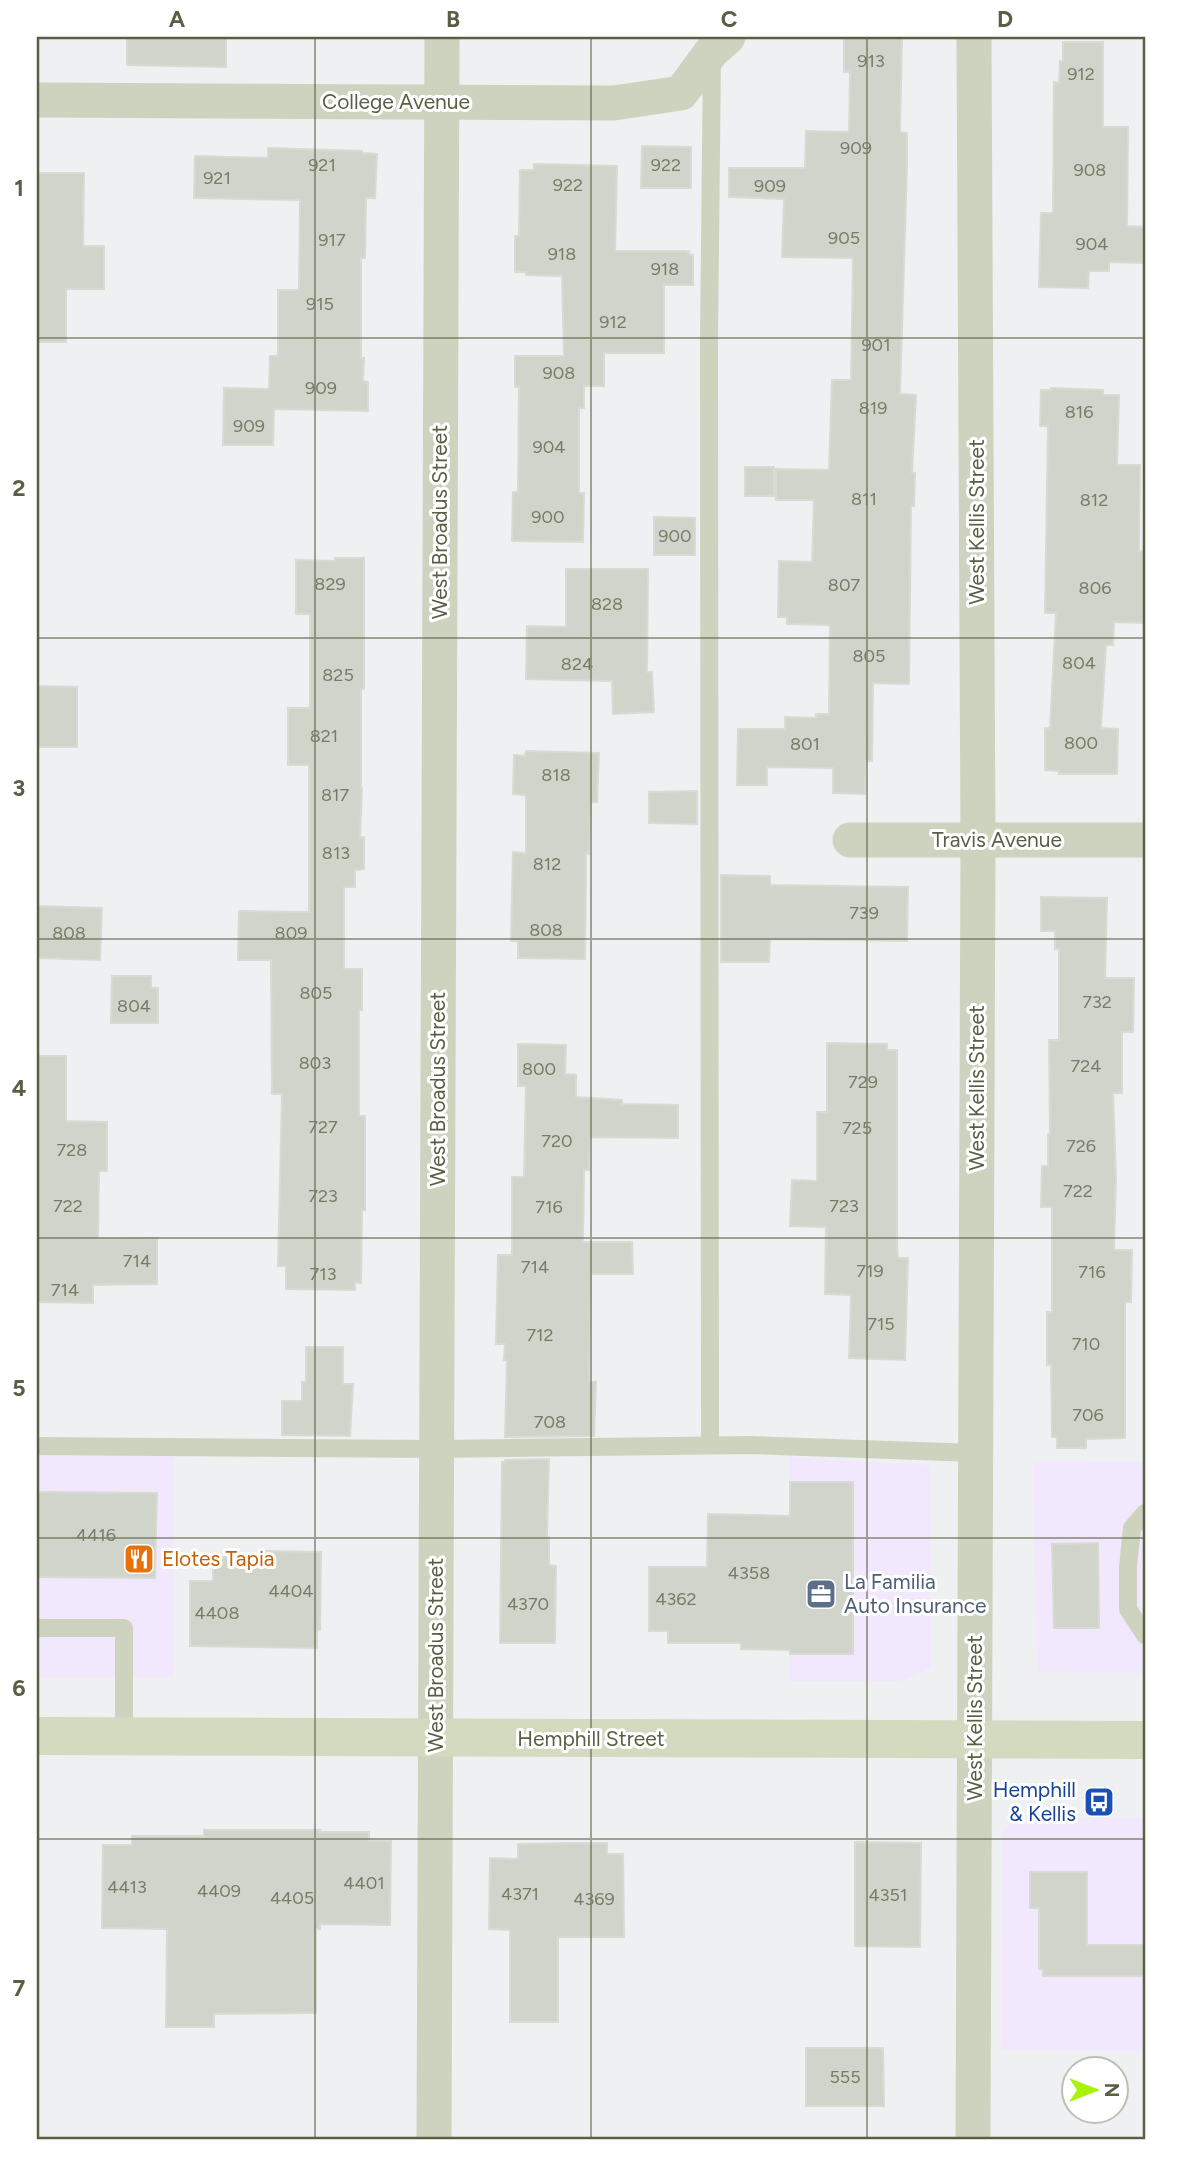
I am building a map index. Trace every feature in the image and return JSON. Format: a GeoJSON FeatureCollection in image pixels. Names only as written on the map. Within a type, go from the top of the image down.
{"type":"FeatureCollection","features":[{"type":"Feature","properties":{"kind":"main road","name":"Hemphill Street"},"geometry":{"type":"LineString","coordinates":[[37,1736],[1145,1740]]}},
{"type":"Feature","properties":{"kind":"street","name":"West Broadus Street"},"geometry":{"type":"LineString","coordinates":[[434,2140],[442,37]]}},
{"type":"Feature","properties":{"kind":"street","name":"West Kellis Street"},"geometry":{"type":"LineString","coordinates":[[973,2140],[978,841],[974,37]]}},
{"type":"Feature","properties":{"kind":"street","name":"College Avenue"},"geometry":{"type":"LineString","coordinates":[[37,100],[614,103],[681,93],[720,44]]}},
{"type":"Feature","properties":{"kind":"street","name":"Travis Avenue"},"geometry":{"type":"LineString","coordinates":[[850,840],[1145,840]]}},
{"type":"Feature","properties":{"kind":"lane"},"geometry":{"type":"LineString","coordinates":[[710,1446],[709,342],[720,44]]}},
{"type":"Feature","properties":{"kind":"lane"},"geometry":{"type":"LineString","coordinates":[[37,1446],[437,1449],[710,1446],[976,1453]]}},
{"type":"Feature","properties":{"kind":"lane"},"geometry":{"type":"LineString","coordinates":[[1145,1513],[1132,1528],[1128,1567],[1128,1609],[1145,1635]]}},
{"type":"Feature","properties":{"kind":"lane"},"geometry":{"type":"LineString","coordinates":[[37,1628],[124,1628],[124,1736]]}},
{"type":"Feature","properties":{"kind":"shaded area"},"geometry":{"type":"Polygon","coordinates":[[[37,1452],[174,1452],[173,1677],[37,1677],[37,1452]]]}},
{"type":"Feature","properties":{"kind":"shaded area"},"geometry":{"type":"Polygon","coordinates":[[[789,1457],[930,1465],[931,1668],[902,1681],[789,1681],[789,1457]]]}},
{"type":"Feature","properties":{"kind":"shaded area"},"geometry":{"type":"Polygon","coordinates":[[[1033,1460],[1145,1462],[1145,1673],[1037,1672],[1033,1460]]]}},
{"type":"Feature","properties":{"kind":"shaded area"},"geometry":{"type":"Polygon","coordinates":[[[1020,1818],[1145,1818],[1145,2051],[1001,2050],[1003,1829],[1020,1818]]]}},
{"type":"Feature","properties":{"kind":"building"},"geometry":{"type":"Polygon","coordinates":[[[127,37],[226,37],[226,67],[127,65],[127,37]]]}},
{"type":"Feature","properties":{"kind":"building"},"geometry":{"type":"Polygon","coordinates":[[[844,38],[902,39],[900,132],[907,133],[907,164],[900,394],[916,395],[912,473],[915,473],[914,506],[911,506],[909,684],[873,683],[872,761],[866,761],[865,794],[833,793],[833,768],[767,767],[767,785],[737,785],[738,729],[785,729],[785,717],[816,718],[816,714],[829,714],[830,625],[787,624],[787,617],[778,617],[779,561],[812,562],[814,500],[776,500],[776,469],[829,470],[832,380],[851,380],[853,258],[782,257],[784,199],[729,197],[729,168],[805,168],[806,131],[849,132],[850,72],[844,72],[844,38]]]}},
{"type":"Feature","properties":{"kind":"building"},"geometry":{"type":"Polygon","coordinates":[[[1063,42],[1103,42],[1103,127],[1128,127],[1127,226],[1144,227],[1143,263],[1109,262],[1109,271],[1089,271],[1088,288],[1039,287],[1041,213],[1053,213],[1054,82],[1059,83],[1063,42]]]}},
{"type":"Feature","properties":{"kind":"building"},"geometry":{"type":"Polygon","coordinates":[[[642,146],[691,147],[691,188],[641,188],[642,146]]]}},
{"type":"Feature","properties":{"kind":"building"},"geometry":{"type":"Polygon","coordinates":[[[268,148],[362,151],[377,154],[375,198],[366,198],[365,258],[361,258],[361,358],[364,358],[363,381],[368,382],[368,411],[274,409],[273,445],[223,445],[224,388],[269,389],[270,356],[278,356],[278,290],[299,290],[300,200],[194,198],[195,156],[268,158],[268,148]]]}},
{"type":"Feature","properties":{"kind":"building"},"geometry":{"type":"Polygon","coordinates":[[[534,164],[617,166],[615,251],[689,251],[688,254],[693,255],[693,285],[664,285],[664,353],[604,353],[604,386],[584,386],[584,408],[579,408],[579,493],[584,493],[583,542],[512,541],[513,492],[518,492],[519,387],[515,387],[515,356],[564,356],[562,276],[515,272],[515,236],[519,236],[520,170],[534,170],[534,164]]]}},
{"type":"Feature","properties":{"kind":"building"},"geometry":{"type":"Polygon","coordinates":[[[37,173],[84,173],[83,246],[104,246],[104,289],[66,289],[66,342],[37,342],[37,173]]]}},
{"type":"Feature","properties":{"kind":"building"},"geometry":{"type":"Polygon","coordinates":[[[1041,390],[1103,390],[1103,395],[1119,395],[1117,465],[1140,465],[1139,551],[1145,551],[1145,623],[1114,622],[1113,645],[1106,645],[1101,728],[1118,729],[1117,774],[1059,774],[1059,771],[1045,770],[1045,728],[1050,728],[1056,613],[1045,613],[1048,426],[1040,426],[1041,390]]]}},
{"type":"Feature","properties":{"kind":"building"},"geometry":{"type":"Polygon","coordinates":[[[745,467],[774,467],[774,496],[745,496],[745,467]]]}},
{"type":"Feature","properties":{"kind":"building"},"geometry":{"type":"Polygon","coordinates":[[[654,517],[695,518],[695,555],[654,555],[654,517]]]}},
{"type":"Feature","properties":{"kind":"building"},"geometry":{"type":"Polygon","coordinates":[[[335,558],[364,558],[360,837],[364,837],[364,869],[355,870],[355,887],[344,887],[344,969],[362,969],[362,1010],[359,1010],[359,1116],[365,1116],[365,1210],[362,1210],[361,1283],[355,1282],[355,1290],[286,1289],[286,1266],[278,1266],[282,1094],[272,1094],[271,960],[238,960],[239,911],[309,912],[309,765],[288,765],[288,708],[310,708],[310,614],[296,614],[296,560],[335,561],[335,558]]]}},
{"type":"Feature","properties":{"kind":"building"},"geometry":{"type":"Polygon","coordinates":[[[566,569],[648,569],[647,672],[652,672],[654,712],[613,714],[612,681],[526,679],[527,626],[566,627],[566,569]]]}},
{"type":"Feature","properties":{"kind":"building"},"geometry":{"type":"Polygon","coordinates":[[[37,686],[77,687],[77,747],[37,747],[37,686]]]}},
{"type":"Feature","properties":{"kind":"building"},"geometry":{"type":"Polygon","coordinates":[[[526,751],[599,753],[597,802],[591,802],[589,854],[586,853],[585,959],[518,958],[518,941],[511,941],[513,852],[526,853],[526,795],[513,794],[514,755],[525,756],[526,751]]]}},
{"type":"Feature","properties":{"kind":"building"},"geometry":{"type":"Polygon","coordinates":[[[697,791],[697,824],[649,823],[649,792],[697,791]]]}},
{"type":"Feature","properties":{"kind":"building"},"geometry":{"type":"Polygon","coordinates":[[[721,875],[770,876],[770,885],[908,887],[907,941],[770,939],[769,962],[721,962],[721,875]]]}},
{"type":"Feature","properties":{"kind":"building"},"geometry":{"type":"Polygon","coordinates":[[[1041,897],[1107,898],[1105,978],[1134,978],[1133,1032],[1122,1032],[1122,1093],[1113,1093],[1116,1176],[1114,1250],[1132,1250],[1131,1302],[1125,1302],[1125,1438],[1086,1439],[1086,1448],[1057,1448],[1057,1437],[1052,1437],[1051,1365],[1047,1365],[1047,1312],[1052,1312],[1052,1207],[1041,1207],[1042,1166],[1048,1166],[1050,1134],[1049,1040],[1059,1040],[1059,949],[1055,949],[1055,931],[1041,931],[1041,897]]]}},
{"type":"Feature","properties":{"kind":"building"},"geometry":{"type":"Polygon","coordinates":[[[37,906],[102,908],[100,960],[37,958],[37,906]]]}},
{"type":"Feature","properties":{"kind":"building"},"geometry":{"type":"Polygon","coordinates":[[[112,976],[151,976],[151,988],[158,988],[158,1023],[111,1023],[112,976]]]}},
{"type":"Feature","properties":{"kind":"building"},"geometry":{"type":"Polygon","coordinates":[[[827,1043],[887,1044],[887,1050],[897,1050],[897,1245],[898,1258],[908,1258],[905,1360],[849,1358],[851,1295],[825,1294],[826,1227],[790,1226],[792,1180],[817,1181],[817,1112],[827,1112],[827,1043]]]}},
{"type":"Feature","properties":{"kind":"building"},"geometry":{"type":"Polygon","coordinates":[[[518,1044],[566,1045],[565,1074],[576,1075],[576,1097],[622,1100],[622,1104],[678,1105],[678,1138],[590,1137],[589,1170],[584,1170],[583,1242],[632,1242],[633,1274],[591,1274],[589,1382],[596,1382],[594,1436],[505,1437],[507,1360],[504,1360],[505,1344],[496,1344],[498,1255],[512,1255],[512,1177],[524,1177],[526,1086],[518,1086],[518,1044]]]}},
{"type":"Feature","properties":{"kind":"building"},"geometry":{"type":"Polygon","coordinates":[[[37,1056],[66,1056],[66,1121],[107,1122],[107,1171],[99,1171],[98,1239],[157,1238],[157,1284],[93,1285],[93,1303],[37,1302],[37,1056]]]}},
{"type":"Feature","properties":{"kind":"building"},"geometry":{"type":"Polygon","coordinates":[[[306,1347],[343,1347],[343,1384],[353,1384],[350,1436],[282,1435],[282,1401],[302,1401],[302,1382],[306,1382],[306,1347]]]}},
{"type":"Feature","properties":{"kind":"building"},"geometry":{"type":"Polygon","coordinates":[[[549,1459],[547,1537],[549,1565],[556,1566],[555,1643],[500,1643],[502,1462],[549,1459]]]}},
{"type":"Feature","properties":{"kind":"building"},"geometry":{"type":"Polygon","coordinates":[[[790,1482],[853,1482],[853,1654],[790,1654],[790,1650],[741,1649],[741,1643],[668,1643],[668,1631],[649,1631],[649,1567],[707,1567],[708,1514],[790,1516],[790,1482]]]}},
{"type":"Feature","properties":{"kind":"building"},"geometry":{"type":"Polygon","coordinates":[[[37,1492],[157,1493],[155,1578],[37,1577],[37,1492]]]}},
{"type":"Feature","properties":{"kind":"building"},"geometry":{"type":"Polygon","coordinates":[[[1098,1543],[1099,1628],[1054,1628],[1052,1544],[1098,1543]]]}},
{"type":"Feature","properties":{"kind":"building"},"geometry":{"type":"Polygon","coordinates":[[[262,1551],[321,1552],[320,1630],[317,1630],[317,1648],[190,1646],[190,1581],[213,1581],[213,1557],[262,1557],[262,1551]]]}},
{"type":"Feature","properties":{"kind":"building"},"geometry":{"type":"Polygon","coordinates":[[[204,1830],[369,1832],[369,1841],[391,1841],[390,1925],[320,1924],[320,1929],[316,1929],[316,2013],[214,2014],[214,2027],[166,2027],[167,1929],[102,1928],[103,1845],[132,1845],[132,1836],[204,1836],[204,1830]]]}},
{"type":"Feature","properties":{"kind":"building"},"geometry":{"type":"Polygon","coordinates":[[[855,1842],[921,1843],[920,1947],[855,1946],[855,1842]]]}},
{"type":"Feature","properties":{"kind":"building"},"geometry":{"type":"Polygon","coordinates":[[[607,1843],[607,1854],[623,1854],[624,1937],[558,1937],[558,2022],[510,2022],[510,1930],[489,1929],[490,1858],[518,1859],[518,1844],[607,1843]]]}},
{"type":"Feature","properties":{"kind":"building"},"geometry":{"type":"Polygon","coordinates":[[[1030,1872],[1087,1872],[1087,1945],[1145,1945],[1145,1976],[1043,1976],[1043,1969],[1039,1969],[1039,1908],[1030,1908],[1030,1872]]]}},
{"type":"Feature","properties":{"kind":"building"},"geometry":{"type":"Polygon","coordinates":[[[806,2048],[883,2048],[884,2106],[806,2106],[806,2048]]]}},
{"type":"Feature","properties":{"kind":"place","name":"Elotes Tapia"},"geometry":{"type":"Point","coordinates":[139,1559]}},
{"type":"Feature","properties":{"kind":"place","name":"La Familia Auto Insurance"},"geometry":{"type":"Point","coordinates":[821,1594]}},
{"type":"Feature","properties":{"kind":"place","name":"Hemphill & Kellis"},"geometry":{"type":"Point","coordinates":[1099,1802]}}]}
